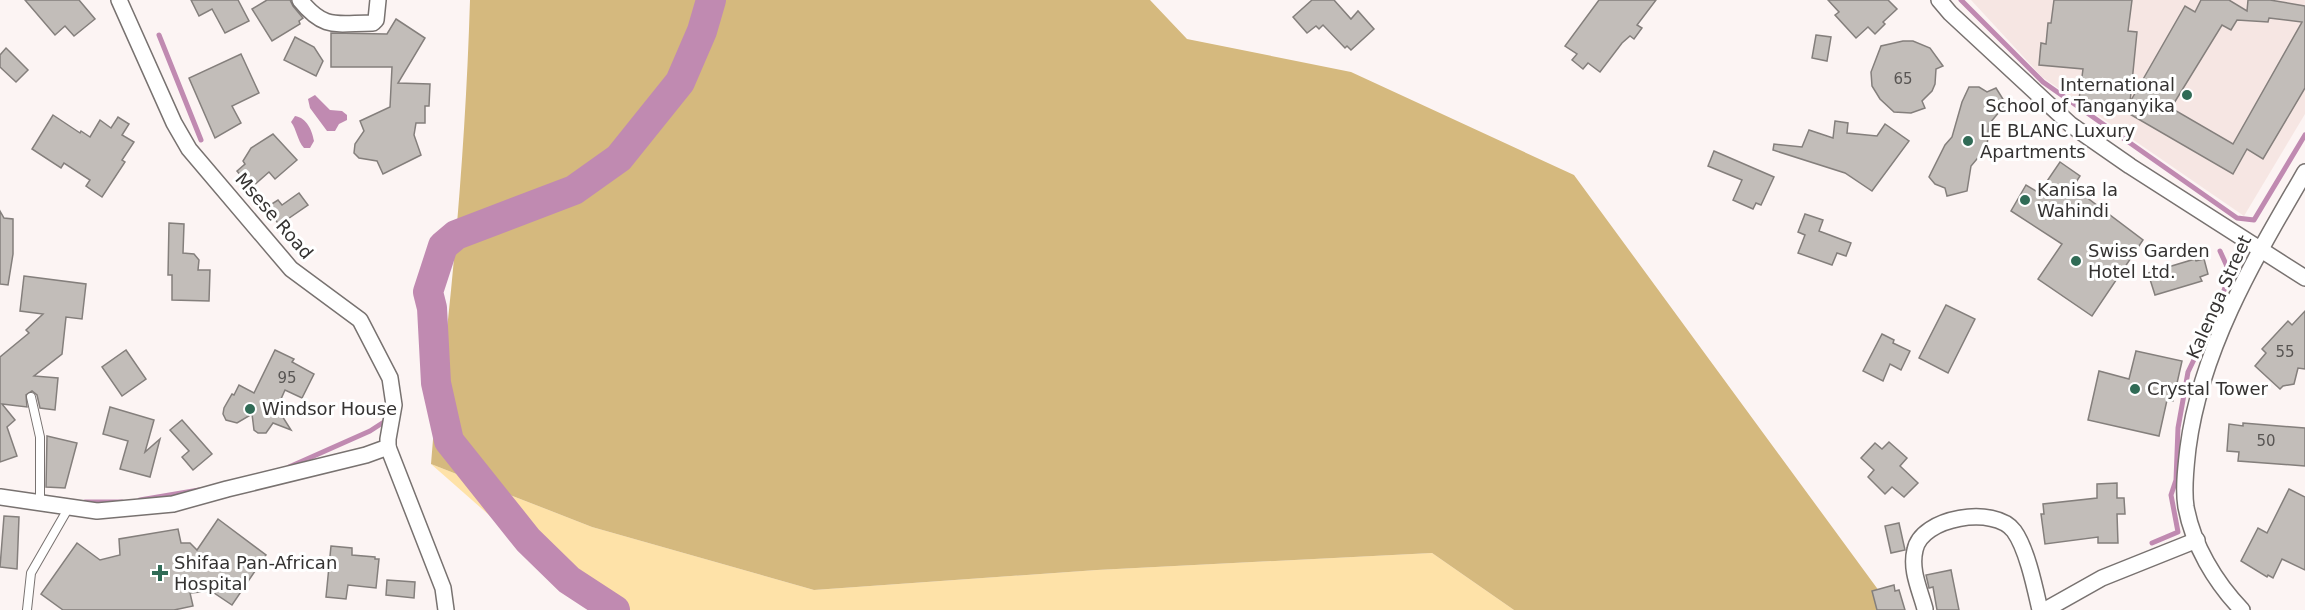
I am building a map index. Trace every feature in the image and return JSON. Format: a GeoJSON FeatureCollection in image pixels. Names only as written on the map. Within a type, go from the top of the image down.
{"type":"FeatureCollection","features":[{"type":"Feature","properties":{"kind":"street","name":"Msese Road"},"geometry":{"type":"LineString","coordinates":[[119,0],[174,123],[189,149],[291,269],[360,320],[390,378],[394,405],[387,439],[388,447],[442,588],[446,610]]}},
{"type":"Feature","properties":{"kind":"street"},"geometry":{"type":"LineString","coordinates":[[300,0],[319,20],[348,24],[373,23],[376,20],[378,0]]}},
{"type":"Feature","properties":{"kind":"street"},"geometry":{"type":"LineString","coordinates":[[1940,0],[1950,13],[2071,125],[2130,166],[2305,278]]}},
{"type":"Feature","properties":{"kind":"street","name":"Kalenga Street"},"geometry":{"type":"LineString","coordinates":[[2242,610],[2233,601],[2202,555],[2186,506],[2186,466],[2193,415],[2212,352],[2259,250],[2305,172]]}},
{"type":"Feature","properties":{"kind":"street"},"geometry":{"type":"LineString","coordinates":[[0,497],[97,511],[173,504],[366,456],[388,447]]}},
{"type":"Feature","properties":{"kind":"street"},"geometry":{"type":"LineString","coordinates":[[1925,609],[1913,567],[1915,547],[1929,530],[1945,522],[1980,517],[2000,521],[2013,530],[2031,570],[2040,610]]}},
{"type":"Feature","properties":{"kind":"street"},"geometry":{"type":"LineString","coordinates":[[2045,610],[2102,578],[2197,540]]}},
{"type":"Feature","properties":{"kind":"lane"},"geometry":{"type":"LineString","coordinates":[[32,398],[40,437],[40,503]]}},
{"type":"Feature","properties":{"kind":"lane"},"geometry":{"type":"LineString","coordinates":[[27,610],[31,573],[69,507]]}},
{"type":"Feature","properties":{"kind":"shaded area"},"geometry":{"type":"Polygon","coordinates":[[[470,0],[1150,0],[1187,39],[1351,72],[1574,175],[1893,610],[1514,610],[1432,553],[1097,570],[814,590],[592,527],[431,464],[455,250],[466,100],[470,0]]]}},
{"type":"Feature","properties":{"kind":"shaded area","name":"International School of Tanganyika"},"geometry":{"type":"Polygon","coordinates":[[[1971,0],[2305,0],[2305,114],[2244,216],[2042,77],[1971,0]]]}},
{"type":"Feature","properties":{"kind":"shaded area"},"geometry":{"type":"Polygon","coordinates":[[[315,95],[330,110],[342,111],[347,115],[347,120],[339,124],[335,131],[327,131],[310,108],[308,99],[315,95]]]}},
{"type":"Feature","properties":{"kind":"shaded area"},"geometry":{"type":"Polygon","coordinates":[[[295,116],[303,119],[310,129],[314,141],[310,148],[304,148],[300,142],[291,122],[295,116]]]}},
{"type":"Feature","properties":{"kind":"shaded area"},"geometry":{"type":"Polygon","coordinates":[[[431,464],[592,527],[814,590],[1097,570],[1432,553],[1514,610],[597,610],[431,464]]]}},
{"type":"Feature","properties":{"kind":"building"},"geometry":{"type":"Polygon","coordinates":[[[25,0],[79,0],[95,19],[74,36],[65,26],[55,35],[25,0]]]}},
{"type":"Feature","properties":{"kind":"building"},"geometry":{"type":"Polygon","coordinates":[[[191,0],[238,0],[249,21],[225,33],[212,9],[199,16],[191,0]]]}},
{"type":"Feature","properties":{"kind":"building"},"geometry":{"type":"Polygon","coordinates":[[[267,0],[290,0],[303,18],[299,21],[300,24],[272,41],[252,9],[267,0]]]}},
{"type":"Feature","properties":{"kind":"building"},"geometry":{"type":"Polygon","coordinates":[[[1312,0],[1334,0],[1351,19],[1358,11],[1374,29],[1351,50],[1347,46],[1345,48],[1323,25],[1319,29],[1316,26],[1307,33],[1293,17],[1312,0]]]}},
{"type":"Feature","properties":{"kind":"building"},"geometry":{"type":"Polygon","coordinates":[[[1599,0],[1656,0],[1637,25],[1642,28],[1634,39],[1630,36],[1622,43],[1600,72],[1588,63],[1583,69],[1572,60],[1577,54],[1565,46],[1599,0]]]}},
{"type":"Feature","properties":{"kind":"building"},"geometry":{"type":"Polygon","coordinates":[[[1828,0],[1888,0],[1897,9],[1883,22],[1885,24],[1875,34],[1868,27],[1856,38],[1835,15],[1839,12],[1828,0]]]}},
{"type":"Feature","properties":{"kind":"building"},"geometry":{"type":"Polygon","coordinates":[[[2054,0],[2132,0],[2128,31],[2137,32],[2130,102],[2185,6],[2195,12],[2201,0],[2229,0],[2247,11],[2248,0],[2270,0],[2305,6],[2305,88],[2263,159],[2247,149],[2233,174],[2128,113],[2078,107],[2083,69],[2039,65],[2041,43],[2046,44],[2048,23],[2051,23],[2054,0]],[[2269,18],[2268,22],[2237,20],[2231,30],[2222,25],[2171,108],[2233,144],[2302,22],[2269,18]]]}},
{"type":"Feature","properties":{"kind":"building"},"geometry":{"type":"Polygon","coordinates":[[[396,19],[425,38],[398,83],[430,84],[429,106],[425,106],[425,123],[416,123],[414,135],[421,155],[383,174],[377,161],[359,158],[354,153],[355,144],[364,131],[360,121],[390,107],[392,67],[331,67],[331,33],[387,34],[396,19]]]}},
{"type":"Feature","properties":{"kind":"building"},"geometry":{"type":"Polygon","coordinates":[[[1816,35],[1831,37],[1827,61],[1812,58],[1816,35]]]}},
{"type":"Feature","properties":{"kind":"building"},"geometry":{"type":"Polygon","coordinates":[[[295,37],[314,47],[323,61],[316,76],[284,60],[295,37]]]}},
{"type":"Feature","properties":{"kind":"building"},"geometry":{"type":"Polygon","coordinates":[[[1913,41],[1930,48],[1943,66],[1936,69],[1932,91],[1922,101],[1925,108],[1911,113],[1894,112],[1880,99],[1872,86],[1871,72],[1881,46],[1913,41]]]}},
{"type":"Feature","properties":{"kind":"building"},"geometry":{"type":"Polygon","coordinates":[[[6,48],[28,70],[16,82],[0,67],[0,55],[6,48]]]}},
{"type":"Feature","properties":{"kind":"building"},"geometry":{"type":"Polygon","coordinates":[[[241,54],[259,93],[232,106],[241,123],[215,138],[189,78],[241,54]]]}},
{"type":"Feature","properties":{"kind":"building","name":"LE BLANC Luxury Apartments"},"geometry":{"type":"Polygon","coordinates":[[[1969,87],[1979,87],[1987,92],[1996,88],[2006,104],[1989,124],[1987,147],[1971,166],[1967,191],[1947,196],[1945,188],[1935,184],[1929,177],[1945,145],[1952,137],[1969,87]]]}},
{"type":"Feature","properties":{"kind":"building"},"geometry":{"type":"Polygon","coordinates":[[[53,115],[90,137],[100,120],[111,128],[118,117],[129,124],[122,135],[134,142],[122,160],[125,162],[102,197],[86,186],[90,180],[64,163],[61,168],[32,149],[53,115]]]}},
{"type":"Feature","properties":{"kind":"building"},"geometry":{"type":"Polygon","coordinates":[[[1835,121],[1848,123],[1847,133],[1877,136],[1885,124],[1909,141],[1872,191],[1845,173],[1773,150],[1774,144],[1802,147],[1809,130],[1833,138],[1835,121]]]}},
{"type":"Feature","properties":{"kind":"building"},"geometry":{"type":"Polygon","coordinates":[[[273,134],[297,160],[275,179],[269,172],[251,188],[237,171],[245,164],[243,161],[251,148],[273,134]]]}},
{"type":"Feature","properties":{"kind":"building"},"geometry":{"type":"Polygon","coordinates":[[[1714,151],[1774,177],[1761,205],[1756,203],[1753,209],[1733,200],[1742,180],[1708,166],[1714,151]]]}},
{"type":"Feature","properties":{"kind":"building"},"geometry":{"type":"Polygon","coordinates":[[[2060,162],[2080,176],[2073,187],[2143,240],[2092,316],[2038,279],[2062,244],[2011,211],[2026,185],[2039,193],[2060,162]]]}},
{"type":"Feature","properties":{"kind":"building"},"geometry":{"type":"Polygon","coordinates":[[[299,193],[308,205],[279,225],[267,207],[278,200],[282,205],[299,193]]]}},
{"type":"Feature","properties":{"kind":"building"},"geometry":{"type":"Polygon","coordinates":[[[0,211],[4,218],[13,219],[13,254],[8,285],[0,284],[0,211]]]}},
{"type":"Feature","properties":{"kind":"building"},"geometry":{"type":"Polygon","coordinates":[[[1805,214],[1823,220],[1819,231],[1851,243],[1846,256],[1837,253],[1832,265],[1798,253],[1805,235],[1798,232],[1805,214]]]}},
{"type":"Feature","properties":{"kind":"building"},"geometry":{"type":"Polygon","coordinates":[[[169,223],[184,224],[183,253],[194,254],[199,260],[198,270],[210,270],[209,301],[172,300],[172,275],[168,275],[169,223]]]}},
{"type":"Feature","properties":{"kind":"building"},"geometry":{"type":"Polygon","coordinates":[[[2195,259],[2196,261],[2204,259],[2208,274],[2200,277],[2202,281],[2155,295],[2148,273],[2195,259]]]}},
{"type":"Feature","properties":{"kind":"building"},"geometry":{"type":"Polygon","coordinates":[[[24,276],[86,284],[82,319],[66,317],[62,354],[34,376],[58,378],[55,410],[40,408],[37,395],[32,391],[26,395],[27,407],[2,404],[15,420],[7,427],[17,456],[0,462],[0,357],[29,333],[26,330],[43,314],[20,311],[24,276]]]}},
{"type":"Feature","properties":{"kind":"building"},"geometry":{"type":"Polygon","coordinates":[[[1946,305],[1975,319],[1948,373],[1919,358],[1946,305]]]}},
{"type":"Feature","properties":{"kind":"building"},"geometry":{"type":"Polygon","coordinates":[[[2305,311],[2305,369],[2298,368],[2294,384],[2283,386],[2280,389],[2255,366],[2266,353],[2262,349],[2288,321],[2292,325],[2305,311]]]}},
{"type":"Feature","properties":{"kind":"building"},"geometry":{"type":"Polygon","coordinates":[[[1882,334],[1894,340],[1893,343],[1910,351],[1901,370],[1890,364],[1883,381],[1863,371],[1882,334]]]}},
{"type":"Feature","properties":{"kind":"building"},"geometry":{"type":"Polygon","coordinates":[[[126,350],[146,379],[122,396],[102,367],[126,350]]]}},
{"type":"Feature","properties":{"kind":"building"},"geometry":{"type":"Polygon","coordinates":[[[275,350],[294,359],[292,362],[314,374],[302,398],[285,390],[277,408],[291,430],[273,423],[266,433],[258,433],[254,430],[252,414],[237,423],[226,420],[223,414],[224,408],[232,394],[234,395],[239,385],[254,393],[275,350]]]}},
{"type":"Feature","properties":{"kind":"building","name":"Crystal Tower"},"geometry":{"type":"Polygon","coordinates":[[[2136,351],[2182,361],[2173,401],[2167,400],[2159,436],[2088,420],[2099,371],[2129,379],[2136,351]]]}},
{"type":"Feature","properties":{"kind":"building"},"geometry":{"type":"Polygon","coordinates":[[[110,407],[154,420],[145,452],[160,439],[150,477],[120,469],[128,441],[103,434],[110,407]]]}},
{"type":"Feature","properties":{"kind":"building"},"geometry":{"type":"Polygon","coordinates":[[[182,420],[212,454],[193,470],[182,457],[189,451],[170,430],[182,420]]]}},
{"type":"Feature","properties":{"kind":"building"},"geometry":{"type":"Polygon","coordinates":[[[2243,423],[2305,428],[2305,466],[2238,461],[2239,452],[2227,451],[2229,424],[2243,426],[2243,423]]]}},
{"type":"Feature","properties":{"kind":"building"},"geometry":{"type":"Polygon","coordinates":[[[47,436],[77,443],[65,488],[46,487],[47,436]]]}},
{"type":"Feature","properties":{"kind":"building"},"geometry":{"type":"Polygon","coordinates":[[[1889,442],[1907,458],[1900,466],[1918,483],[1904,497],[1892,487],[1885,494],[1868,477],[1874,470],[1861,458],[1875,443],[1882,449],[1889,442]]]}},
{"type":"Feature","properties":{"kind":"building"},"geometry":{"type":"Polygon","coordinates":[[[2117,483],[2117,498],[2124,498],[2125,514],[2117,514],[2118,543],[2098,543],[2098,537],[2045,544],[2041,514],[2044,514],[2043,504],[2097,498],[2097,484],[2117,483]]]}},
{"type":"Feature","properties":{"kind":"building"},"geometry":{"type":"Polygon","coordinates":[[[2289,489],[2305,497],[2305,570],[2282,559],[2273,578],[2268,575],[2267,577],[2241,561],[2258,528],[2267,533],[2289,489]]]}},
{"type":"Feature","properties":{"kind":"building"},"geometry":{"type":"Polygon","coordinates":[[[4,516],[19,517],[17,569],[0,567],[4,516]]]}},
{"type":"Feature","properties":{"kind":"building"},"geometry":{"type":"Polygon","coordinates":[[[218,519],[266,555],[232,605],[211,591],[190,593],[193,606],[174,610],[63,610],[41,594],[77,543],[100,560],[120,555],[119,539],[178,529],[181,543],[190,543],[197,550],[218,519]]]}},
{"type":"Feature","properties":{"kind":"building"},"geometry":{"type":"Polygon","coordinates":[[[1899,523],[1905,550],[1891,553],[1885,526],[1899,523]]]}},
{"type":"Feature","properties":{"kind":"building"},"geometry":{"type":"Polygon","coordinates":[[[331,546],[352,548],[352,555],[379,559],[376,588],[348,585],[346,599],[326,597],[331,546]]]}},
{"type":"Feature","properties":{"kind":"building"},"geometry":{"type":"Polygon","coordinates":[[[1951,570],[1959,610],[1937,610],[1933,587],[1929,588],[1926,575],[1951,570]]]}},
{"type":"Feature","properties":{"kind":"building"},"geometry":{"type":"Polygon","coordinates":[[[387,580],[415,582],[414,598],[386,595],[387,580]]]}},
{"type":"Feature","properties":{"kind":"building"},"geometry":{"type":"Polygon","coordinates":[[[1894,585],[1895,591],[1899,590],[1905,610],[1877,610],[1872,591],[1894,585]]]}},
{"type":"Feature","properties":{"kind":"waterway"},"geometry":{"type":"LineString","coordinates":[[615,610],[569,580],[528,540],[449,441],[436,383],[432,308],[428,292],[443,246],[456,235],[574,190],[619,158],[680,82],[702,31],[711,0]]}},
{"type":"Feature","properties":{"kind":"waterway"},"geometry":{"type":"LineString","coordinates":[[1961,0],[2043,82],[2237,218],[2254,220],[2305,135]]}},
{"type":"Feature","properties":{"kind":"waterway"},"geometry":{"type":"LineString","coordinates":[[159,35],[201,140]]}},
{"type":"Feature","properties":{"kind":"waterway"},"geometry":{"type":"LineString","coordinates":[[2152,543],[2178,532],[2171,495],[2176,480],[2178,428],[2188,372],[2215,316],[2230,273],[2220,251]]}},
{"type":"Feature","properties":{"kind":"waterway"},"geometry":{"type":"LineString","coordinates":[[289,467],[370,431],[387,420]]}},
{"type":"Feature","properties":{"kind":"waterway"},"geometry":{"type":"LineString","coordinates":[[140,500],[199,490]]}},
{"type":"Feature","properties":{"kind":"waterway"},"geometry":{"type":"LineString","coordinates":[[85,502],[122,502]]}},
{"type":"Feature","properties":{"kind":"place","name":"International School of Tanganyika"},"geometry":{"type":"Point","coordinates":[2187,95]}},
{"type":"Feature","properties":{"kind":"place","name":"LE BLANC Luxury Apartments"},"geometry":{"type":"Point","coordinates":[1968,141]}},
{"type":"Feature","properties":{"kind":"place","name":"Kanisa la Wahindi"},"geometry":{"type":"Point","coordinates":[2025,200]}},
{"type":"Feature","properties":{"kind":"place","name":"Swiss Garden Hotel Ltd."},"geometry":{"type":"Point","coordinates":[2076,261]}},
{"type":"Feature","properties":{"kind":"place","name":"Crystal Tower"},"geometry":{"type":"Point","coordinates":[2135,389]}},
{"type":"Feature","properties":{"kind":"place","name":"Windsor House"},"geometry":{"type":"Point","coordinates":[250,409]}},
{"type":"Feature","properties":{"kind":"place","name":"Shifaa Pan-African Hospital"},"geometry":{"type":"Point","coordinates":[160,573]}}]}
